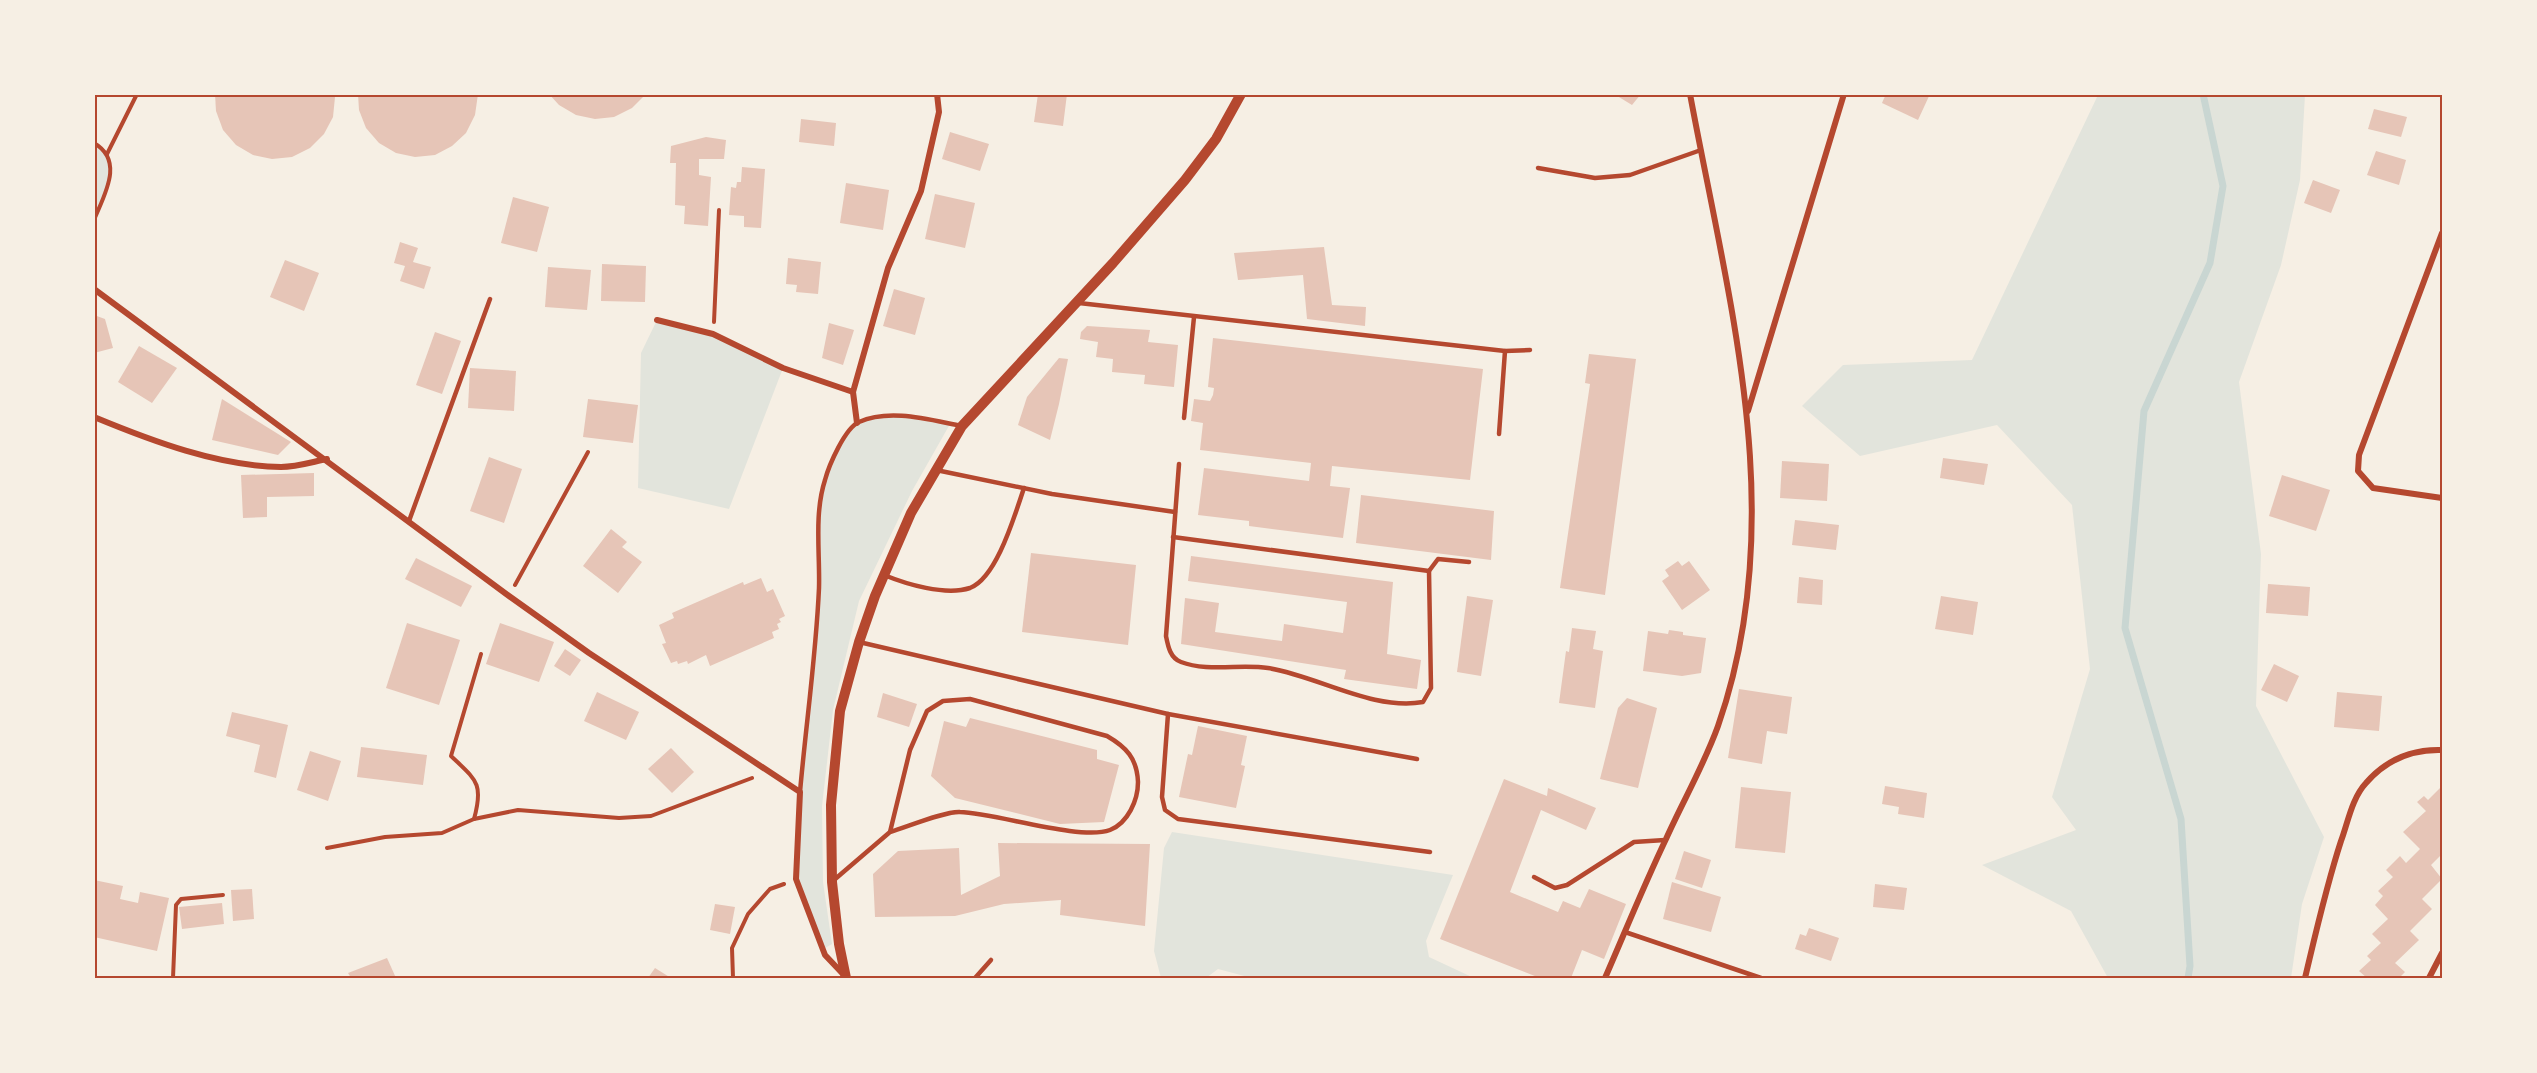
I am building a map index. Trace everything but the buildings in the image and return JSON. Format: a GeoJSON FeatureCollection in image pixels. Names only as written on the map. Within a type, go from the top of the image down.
{"type":"FeatureCollection","features":[{"type":"Feature","properties":{"kind":"street"},"geometry":{"type":"LineString","coordinates":[[857,423],[853,392],[888,268],[921,191],[939,112],[937,94]]}},
{"type":"Feature","properties":{"kind":"street"},"geometry":{"type":"LineString","coordinates":[[846,978],[832,882],[831,805],[840,711],[859,642],[884,575],[911,513],[962,426],[1185,180],[1216,139],[1241,94]]}},
{"type":"Feature","properties":{"kind":"street"},"geometry":{"type":"LineString","coordinates":[[1605,978],[1718,726],[1733,674],[1751,569],[1753,499],[1747,414],[1734,313],[1690,94]]}},
{"type":"Feature","properties":{"kind":"street"},"geometry":{"type":"LineString","coordinates":[[1747,414],[1844,94]]}},
{"type":"Feature","properties":{"kind":"street"},"geometry":{"type":"LineString","coordinates":[[2442,233],[2359,455],[2358,471],[2373,488],[2442,498]]}},
{"type":"Feature","properties":{"kind":"street"},"geometry":{"type":"LineString","coordinates":[[94,289],[327,459],[509,596],[590,653],[800,792],[796,879],[825,955],[846,978]]}},
{"type":"Feature","properties":{"kind":"street"},"geometry":{"type":"LineString","coordinates":[[657,320],[713,334],[783,368],[853,392]]}},
{"type":"Feature","properties":{"kind":"street"},"geometry":{"type":"LineString","coordinates":[[94,417],[145,438],[249,464],[283,467],[327,459]]}},
{"type":"Feature","properties":{"kind":"street"},"geometry":{"type":"LineString","coordinates":[[2305,978],[2327,884],[2351,811],[2364,784],[2383,766],[2402,755],[2442,750]]}},
{"type":"Feature","properties":{"kind":"street"},"geometry":{"type":"LineString","coordinates":[[2429,978],[2442,953]]}},
{"type":"Feature","properties":{"kind":"lane"},"geometry":{"type":"LineString","coordinates":[[1538,168],[1595,178],[1629,175],[1701,150]]}},
{"type":"Feature","properties":{"kind":"lane"},"geometry":{"type":"LineString","coordinates":[[409,521],[490,299]]}},
{"type":"Feature","properties":{"kind":"lane"},"geometry":{"type":"LineString","coordinates":[[1075,302],[1194,318],[1505,351],[1530,350]]}},
{"type":"Feature","properties":{"kind":"lane"},"geometry":{"type":"LineString","coordinates":[[1184,418],[1194,318]]}},
{"type":"Feature","properties":{"kind":"lane"},"geometry":{"type":"LineString","coordinates":[[1499,434],[1505,351]]}},
{"type":"Feature","properties":{"kind":"lane"},"geometry":{"type":"LineString","coordinates":[[800,792],[819,590],[819,512],[825,480],[843,438],[857,423],[881,417],[910,416],[962,426]]}},
{"type":"Feature","properties":{"kind":"lane"},"geometry":{"type":"LineString","coordinates":[[1179,464],[1166,636],[1168,650],[1178,661],[1191,665],[1268,668],[1389,704],[1407,705],[1423,702],[1431,688],[1429,571],[1437,559],[1469,562]]}},
{"type":"Feature","properties":{"kind":"lane"},"geometry":{"type":"LineString","coordinates":[[935,470],[1024,488],[1175,512]]}},
{"type":"Feature","properties":{"kind":"lane"},"geometry":{"type":"LineString","coordinates":[[884,575],[910,585],[946,589],[970,588],[988,572],[1004,544],[1024,488]]}},
{"type":"Feature","properties":{"kind":"lane"},"geometry":{"type":"LineString","coordinates":[[1173,537],[1429,571]]}},
{"type":"Feature","properties":{"kind":"lane"},"geometry":{"type":"LineString","coordinates":[[859,642],[1168,714],[1417,759]]}},
{"type":"Feature","properties":{"kind":"lane"},"geometry":{"type":"LineString","coordinates":[[832,882],[890,832],[958,811],[1084,832],[1109,830],[1124,820],[1134,804],[1138,785],[1137,766],[1125,746],[1107,736],[970,699],[943,701],[927,711],[910,750],[890,832]]}},
{"type":"Feature","properties":{"kind":"lane"},"geometry":{"type":"LineString","coordinates":[[1168,714],[1162,797],[1165,810],[1178,819],[1430,852]]}},
{"type":"Feature","properties":{"kind":"lane"},"geometry":{"type":"LineString","coordinates":[[1534,877],[1555,888],[1567,885],[1634,842],[1665,840]]}},
{"type":"Feature","properties":{"kind":"lane"},"geometry":{"type":"LineString","coordinates":[[1625,932],[1761,978]]}},
{"type":"Feature","properties":{"kind":"lane"},"geometry":{"type":"LineString","coordinates":[[975,978],[991,960]]}},
{"type":"Feature","properties":{"kind":"path"},"geometry":{"type":"LineString","coordinates":[[107,153],[137,94]]}},
{"type":"Feature","properties":{"kind":"path"},"geometry":{"type":"LineString","coordinates":[[94,143],[107,153],[112,163],[110,176],[94,220]]}},
{"type":"Feature","properties":{"kind":"path"},"geometry":{"type":"LineString","coordinates":[[713,334],[719,210]]}},
{"type":"Feature","properties":{"kind":"path"},"geometry":{"type":"LineString","coordinates":[[509,596],[588,452]]}},
{"type":"Feature","properties":{"kind":"path"},"geometry":{"type":"LineString","coordinates":[[474,819],[480,796],[474,779],[451,756],[481,654]]}},
{"type":"Feature","properties":{"kind":"path"},"geometry":{"type":"LineString","coordinates":[[327,848],[385,837],[442,833],[474,819],[518,810],[620,818],[651,816],[770,772]]}},
{"type":"Feature","properties":{"kind":"path"},"geometry":{"type":"LineString","coordinates":[[733,978],[732,948],[748,914],[770,889],[796,879]]}},
{"type":"Feature","properties":{"kind":"path"},"geometry":{"type":"LineString","coordinates":[[173,978],[176,905],[181,899],[223,895]]}},
{"type":"Feature","properties":{"kind":"shaded area"},"geometry":{"type":"Polygon","coordinates":[[[2098,95],[2305,95],[2300,180],[2281,265],[2239,382],[2261,554],[2256,706],[2324,837],[2302,904],[2291,978],[2108,978],[2071,911],[1982,865],[2076,830],[2052,797],[2090,669],[2072,505],[1997,425],[1860,456],[1802,406],[1843,365],[1972,360],[2098,95]]]}},
{"type":"Feature","properties":{"kind":"shaded area"},"geometry":{"type":"Polygon","coordinates":[[[95,143],[107,156],[111,167],[106,190],[95,220],[95,143]]]}},
{"type":"Feature","properties":{"kind":"shaded area"},"geometry":{"type":"Polygon","coordinates":[[[657,320],[713,334],[783,368],[729,509],[638,488],[641,353],[657,320]]]}},
{"type":"Feature","properties":{"kind":"shaded area"},"geometry":{"type":"Polygon","coordinates":[[[910,416],[950,424],[912,491],[859,601],[833,710],[822,806],[823,882],[832,944],[825,948],[796,879],[800,792],[819,590],[819,512],[825,480],[843,438],[857,423],[881,417],[910,416]]]}},
{"type":"Feature","properties":{"kind":"shaded area"},"geometry":{"type":"Polygon","coordinates":[[[1172,832],[1453,875],[1426,941],[1429,957],[1474,978],[1252,978],[1218,969],[1206,978],[1161,978],[1154,951],[1164,848],[1172,832]]]}},
{"type":"Feature","properties":{"kind":"waterway"},"geometry":{"type":"LineString","coordinates":[[2188,978],[2190,966],[2181,819],[2125,628],[2144,411],[2210,263],[2223,186],[2203,94]]}}]}
